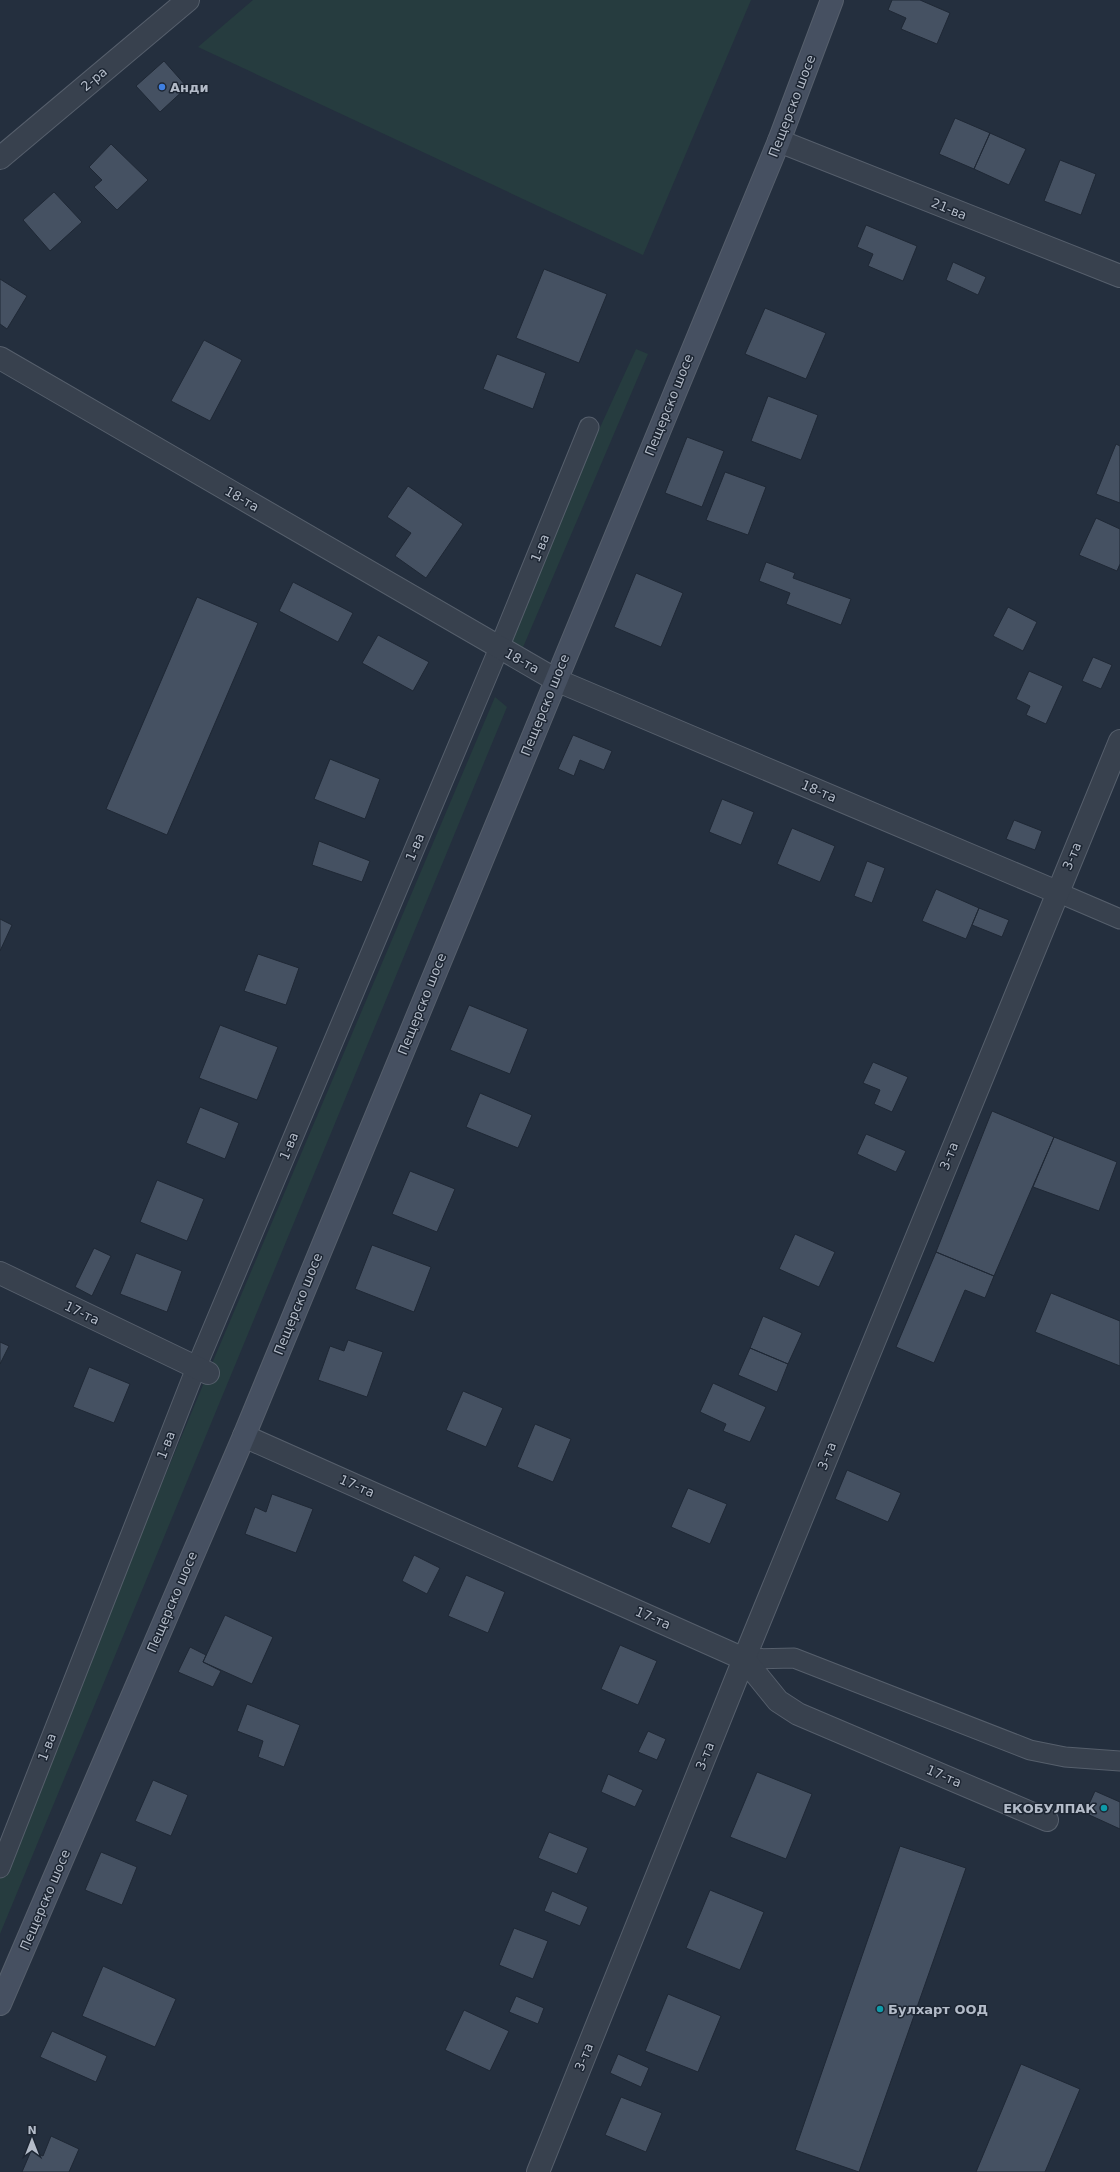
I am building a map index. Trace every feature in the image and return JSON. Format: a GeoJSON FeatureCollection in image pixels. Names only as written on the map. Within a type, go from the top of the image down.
{"type":"FeatureCollection","features":[{"type":"Feature","properties":{"kind":"main road","name":"Пещерско шосе"},"geometry":{"type":"LineString","coordinates":[[0,2004],[244,1436],[779,141],[832,0]]}},
{"type":"Feature","properties":{"kind":"street","name":"2-ра"},"geometry":{"type":"LineString","coordinates":[[0,158],[188,0]]}},
{"type":"Feature","properties":{"kind":"street","name":"21-ва"},"geometry":{"type":"LineString","coordinates":[[779,141],[1120,276]]}},
{"type":"Feature","properties":{"kind":"street","name":"18-та"},"geometry":{"type":"LineString","coordinates":[[0,358],[556,680],[1057,892]]}},
{"type":"Feature","properties":{"kind":"street","name":"3-та"},"geometry":{"type":"LineString","coordinates":[[538,2172],[744,1659],[1120,741]]}},
{"type":"Feature","properties":{"kind":"street","name":"17-та"},"geometry":{"type":"LineString","coordinates":[[0,1273],[202,1371]]}},
{"type":"Feature","properties":{"kind":"street","name":"17-та"},"geometry":{"type":"LineString","coordinates":[[244,1436],[744,1659],[778,1701],[798,1714],[1047,1820]]}},
{"type":"Feature","properties":{"kind":"lane","name":"1-ва"},"geometry":{"type":"LineString","coordinates":[[0,1868],[589,428]]}},
{"type":"Feature","properties":{"kind":"lane","name":"18-та"},"geometry":{"type":"LineString","coordinates":[[1057,892],[1120,919]]}},
{"type":"Feature","properties":{"kind":"lane"},"geometry":{"type":"LineString","coordinates":[[744,1659],[794,1658],[1030,1750],[1065,1757],[1120,1761]]}},
{"type":"Feature","properties":{"kind":"green space"},"geometry":{"type":"Polygon","coordinates":[[[253,0],[751,0],[643,255],[198,47],[253,0]]]}},
{"type":"Feature","properties":{"kind":"green space"},"geometry":{"type":"Polygon","coordinates":[[[636,349],[648,354],[518,659],[499,648],[636,349]]]}},
{"type":"Feature","properties":{"kind":"green space"},"geometry":{"type":"Polygon","coordinates":[[[495,697],[507,707],[0,1934],[0,1871],[208,1373],[495,697]]]}},
{"type":"Feature","properties":{"kind":"building"},"geometry":{"type":"Polygon","coordinates":[[[892,0],[920,0],[950,13],[937,44],[901,29],[906,18],[888,10],[892,0]]]}},
{"type":"Feature","properties":{"kind":"building","name":"Анди"},"geometry":{"type":"Polygon","coordinates":[[[164,61],[187,87],[160,112],[136,86],[164,61]]]}},
{"type":"Feature","properties":{"kind":"building"},"geometry":{"type":"Polygon","coordinates":[[[955,118],[990,133],[974,169],[939,154],[955,118]]]}},
{"type":"Feature","properties":{"kind":"building"},"geometry":{"type":"Polygon","coordinates":[[[990,133],[1026,149],[1009,185],[974,169],[990,133]]]}},
{"type":"Feature","properties":{"kind":"building"},"geometry":{"type":"Polygon","coordinates":[[[111,144],[148,180],[117,210],[94,187],[102,180],[89,167],[111,144]]]}},
{"type":"Feature","properties":{"kind":"building"},"geometry":{"type":"Polygon","coordinates":[[[1060,160],[1096,174],[1081,215],[1044,201],[1060,160]]]}},
{"type":"Feature","properties":{"kind":"building"},"geometry":{"type":"Polygon","coordinates":[[[54,192],[82,222],[50,251],[23,220],[54,192]]]}},
{"type":"Feature","properties":{"kind":"building"},"geometry":{"type":"Polygon","coordinates":[[[866,225],[917,246],[903,281],[868,266],[873,254],[857,247],[866,225]]]}},
{"type":"Feature","properties":{"kind":"building"},"geometry":{"type":"Polygon","coordinates":[[[953,262],[986,277],[978,295],[946,280],[953,262]]]}},
{"type":"Feature","properties":{"kind":"building"},"geometry":{"type":"Polygon","coordinates":[[[544,269],[607,294],[579,363],[516,338],[544,269]]]}},
{"type":"Feature","properties":{"kind":"building"},"geometry":{"type":"Polygon","coordinates":[[[0,279],[27,296],[7,329],[0,324],[0,279]]]}},
{"type":"Feature","properties":{"kind":"building"},"geometry":{"type":"Polygon","coordinates":[[[765,308],[826,333],[806,379],[745,354],[765,308]]]}},
{"type":"Feature","properties":{"kind":"building"},"geometry":{"type":"Polygon","coordinates":[[[204,340],[242,360],[210,421],[171,401],[204,340]]]}},
{"type":"Feature","properties":{"kind":"building"},"geometry":{"type":"Polygon","coordinates":[[[497,354],[546,373],[533,409],[483,389],[497,354]]]}},
{"type":"Feature","properties":{"kind":"building"},"geometry":{"type":"Polygon","coordinates":[[[768,396],[818,415],[801,460],[751,441],[768,396]]]}},
{"type":"Feature","properties":{"kind":"building"},"geometry":{"type":"Polygon","coordinates":[[[687,437],[724,451],[702,507],[665,493],[687,437]]]}},
{"type":"Feature","properties":{"kind":"building"},"geometry":{"type":"Polygon","coordinates":[[[1116,444],[1120,446],[1120,503],[1096,494],[1116,444]]]}},
{"type":"Feature","properties":{"kind":"building"},"geometry":{"type":"Polygon","coordinates":[[[725,472],[766,487],[748,535],[706,520],[725,472]]]}},
{"type":"Feature","properties":{"kind":"building"},"geometry":{"type":"Polygon","coordinates":[[[408,486],[463,524],[426,578],[395,556],[411,533],[387,517],[408,486]]]}},
{"type":"Feature","properties":{"kind":"building"},"geometry":{"type":"Polygon","coordinates":[[[1096,518],[1120,529],[1120,564],[1117,571],[1079,555],[1096,518]]]}},
{"type":"Feature","properties":{"kind":"building"},"geometry":{"type":"Polygon","coordinates":[[[766,562],[795,573],[793,578],[851,599],[841,625],[786,604],[790,593],[759,581],[766,562]]]}},
{"type":"Feature","properties":{"kind":"building"},"geometry":{"type":"Polygon","coordinates":[[[636,573],[683,593],[661,647],[614,627],[636,573]]]}},
{"type":"Feature","properties":{"kind":"building"},"geometry":{"type":"Polygon","coordinates":[[[293,582],[353,613],[338,642],[279,611],[293,582]]]}},
{"type":"Feature","properties":{"kind":"building"},"geometry":{"type":"Polygon","coordinates":[[[197,597],[258,623],[167,835],[106,809],[197,597]]]}},
{"type":"Feature","properties":{"kind":"building"},"geometry":{"type":"Polygon","coordinates":[[[1008,607],[1037,622],[1023,651],[993,636],[1008,607]]]}},
{"type":"Feature","properties":{"kind":"building"},"geometry":{"type":"Polygon","coordinates":[[[378,635],[429,662],[413,691],[362,663],[378,635]]]}},
{"type":"Feature","properties":{"kind":"building"},"geometry":{"type":"Polygon","coordinates":[[[1093,657],[1112,665],[1101,689],[1082,681],[1093,657]]]}},
{"type":"Feature","properties":{"kind":"building"},"geometry":{"type":"Polygon","coordinates":[[[1029,671],[1063,686],[1046,724],[1026,715],[1030,706],[1016,699],[1029,671]]]}},
{"type":"Feature","properties":{"kind":"building"},"geometry":{"type":"Polygon","coordinates":[[[573,735],[612,751],[604,770],[580,760],[574,776],[558,769],[573,735]]]}},
{"type":"Feature","properties":{"kind":"building"},"geometry":{"type":"Polygon","coordinates":[[[330,759],[380,779],[365,819],[314,799],[330,759]]]}},
{"type":"Feature","properties":{"kind":"building"},"geometry":{"type":"Polygon","coordinates":[[[722,799],[754,812],[741,845],[709,832],[722,799]]]}},
{"type":"Feature","properties":{"kind":"building"},"geometry":{"type":"Polygon","coordinates":[[[1014,820],[1042,831],[1035,850],[1006,839],[1014,820]]]}},
{"type":"Feature","properties":{"kind":"building"},"geometry":{"type":"Polygon","coordinates":[[[792,828],[835,846],[820,882],[777,864],[792,828]]]}},
{"type":"Feature","properties":{"kind":"building"},"geometry":{"type":"Polygon","coordinates":[[[319,841],[370,861],[362,882],[312,865],[319,841]]]}},
{"type":"Feature","properties":{"kind":"building"},"geometry":{"type":"Polygon","coordinates":[[[867,861],[885,868],[872,903],[854,896],[867,861]]]}},
{"type":"Feature","properties":{"kind":"building"},"geometry":{"type":"Polygon","coordinates":[[[936,889],[979,908],[966,939],[922,921],[936,889]]]}},
{"type":"Feature","properties":{"kind":"building"},"geometry":{"type":"Polygon","coordinates":[[[979,908],[1009,920],[1002,937],[972,925],[979,908]]]}},
{"type":"Feature","properties":{"kind":"building"},"geometry":{"type":"Polygon","coordinates":[[[0,919],[12,925],[0,951],[0,919]]]}},
{"type":"Feature","properties":{"kind":"building"},"geometry":{"type":"Polygon","coordinates":[[[258,954],[299,968],[286,1005],[244,991],[258,954]]]}},
{"type":"Feature","properties":{"kind":"building"},"geometry":{"type":"Polygon","coordinates":[[[469,1005],[528,1029],[510,1074],[450,1050],[469,1005]]]}},
{"type":"Feature","properties":{"kind":"building"},"geometry":{"type":"Polygon","coordinates":[[[220,1025],[278,1047],[257,1100],[199,1078],[220,1025]]]}},
{"type":"Feature","properties":{"kind":"building"},"geometry":{"type":"Polygon","coordinates":[[[873,1062],[908,1077],[892,1112],[874,1104],[880,1090],[863,1083],[873,1062]]]}},
{"type":"Feature","properties":{"kind":"building"},"geometry":{"type":"Polygon","coordinates":[[[480,1093],[532,1115],[518,1148],[466,1127],[480,1093]]]}},
{"type":"Feature","properties":{"kind":"building"},"geometry":{"type":"Polygon","coordinates":[[[200,1107],[239,1123],[225,1159],[186,1143],[200,1107]]]}},
{"type":"Feature","properties":{"kind":"building"},"geometry":{"type":"Polygon","coordinates":[[[992,1111],[1054,1137],[994,1276],[936,1252],[992,1111]]]}},
{"type":"Feature","properties":{"kind":"building"},"geometry":{"type":"Polygon","coordinates":[[[866,1134],[906,1151],[896,1172],[857,1154],[866,1134]]]}},
{"type":"Feature","properties":{"kind":"building"},"geometry":{"type":"Polygon","coordinates":[[[1054,1137],[1117,1162],[1099,1211],[1033,1187],[1054,1137]]]}},
{"type":"Feature","properties":{"kind":"building"},"geometry":{"type":"Polygon","coordinates":[[[410,1171],[455,1189],[437,1232],[392,1214],[410,1171]]]}},
{"type":"Feature","properties":{"kind":"building"},"geometry":{"type":"Polygon","coordinates":[[[157,1180],[204,1199],[187,1241],[140,1222],[157,1180]]]}},
{"type":"Feature","properties":{"kind":"building"},"geometry":{"type":"Polygon","coordinates":[[[795,1234],[835,1252],[819,1287],[779,1269],[795,1234]]]}},
{"type":"Feature","properties":{"kind":"building"},"geometry":{"type":"Polygon","coordinates":[[[372,1245],[431,1267],[414,1312],[355,1289],[372,1245]]]}},
{"type":"Feature","properties":{"kind":"building"},"geometry":{"type":"Polygon","coordinates":[[[94,1248],[111,1256],[92,1296],[75,1287],[94,1248]]]}},
{"type":"Feature","properties":{"kind":"building"},"geometry":{"type":"Polygon","coordinates":[[[936,1252],[994,1276],[985,1298],[965,1290],[934,1363],[896,1347],[936,1252]]]}},
{"type":"Feature","properties":{"kind":"building"},"geometry":{"type":"Polygon","coordinates":[[[136,1253],[182,1271],[167,1312],[120,1294],[136,1253]]]}},
{"type":"Feature","properties":{"kind":"building"},"geometry":{"type":"Polygon","coordinates":[[[1051,1293],[1120,1321],[1120,1366],[1035,1332],[1051,1293]]]}},
{"type":"Feature","properties":{"kind":"building"},"geometry":{"type":"Polygon","coordinates":[[[763,1316],[802,1333],[788,1364],[750,1348],[763,1316]]]}},
{"type":"Feature","properties":{"kind":"building"},"geometry":{"type":"Polygon","coordinates":[[[348,1340],[383,1352],[367,1397],[318,1380],[330,1346],[344,1351],[348,1340]]]}},
{"type":"Feature","properties":{"kind":"building"},"geometry":{"type":"Polygon","coordinates":[[[0,1342],[9,1346],[0,1364],[0,1342]]]}},
{"type":"Feature","properties":{"kind":"building"},"geometry":{"type":"Polygon","coordinates":[[[750,1348],[788,1364],[777,1392],[738,1375],[750,1348]]]}},
{"type":"Feature","properties":{"kind":"building"},"geometry":{"type":"Polygon","coordinates":[[[89,1367],[130,1384],[114,1423],[73,1407],[89,1367]]]}},
{"type":"Feature","properties":{"kind":"building"},"geometry":{"type":"Polygon","coordinates":[[[713,1383],[766,1407],[750,1442],[723,1431],[726,1424],[700,1412],[713,1383]]]}},
{"type":"Feature","properties":{"kind":"building"},"geometry":{"type":"Polygon","coordinates":[[[463,1391],[503,1408],[486,1447],[446,1430],[463,1391]]]}},
{"type":"Feature","properties":{"kind":"building"},"geometry":{"type":"Polygon","coordinates":[[[535,1424],[571,1439],[553,1482],[517,1467],[535,1424]]]}},
{"type":"Feature","properties":{"kind":"building"},"geometry":{"type":"Polygon","coordinates":[[[847,1470],[901,1493],[888,1522],[835,1499],[847,1470]]]}},
{"type":"Feature","properties":{"kind":"building"},"geometry":{"type":"Polygon","coordinates":[[[688,1488],[727,1504],[710,1544],[671,1527],[688,1488]]]}},
{"type":"Feature","properties":{"kind":"building"},"geometry":{"type":"Polygon","coordinates":[[[272,1494],[313,1509],[296,1553],[245,1534],[255,1507],[266,1512],[272,1494]]]}},
{"type":"Feature","properties":{"kind":"building"},"geometry":{"type":"Polygon","coordinates":[[[414,1555],[440,1568],[427,1594],[402,1581],[414,1555]]]}},
{"type":"Feature","properties":{"kind":"building"},"geometry":{"type":"Polygon","coordinates":[[[466,1575],[505,1592],[488,1633],[448,1616],[466,1575]]]}},
{"type":"Feature","properties":{"kind":"building"},"geometry":{"type":"Polygon","coordinates":[[[225,1615],[273,1637],[252,1684],[203,1662],[225,1615]]]}},
{"type":"Feature","properties":{"kind":"building"},"geometry":{"type":"Polygon","coordinates":[[[620,1645],[657,1661],[638,1705],[601,1689],[620,1645]]]}},
{"type":"Feature","properties":{"kind":"building"},"geometry":{"type":"Polygon","coordinates":[[[190,1647],[206,1655],[203,1662],[221,1671],[213,1687],[178,1672],[190,1647]]]}},
{"type":"Feature","properties":{"kind":"building"},"geometry":{"type":"Polygon","coordinates":[[[247,1704],[300,1725],[284,1767],[258,1757],[263,1741],[237,1731],[247,1704]]]}},
{"type":"Feature","properties":{"kind":"building"},"geometry":{"type":"Polygon","coordinates":[[[648,1731],[666,1739],[657,1760],[638,1752],[648,1731]]]}},
{"type":"Feature","properties":{"kind":"building"},"geometry":{"type":"Polygon","coordinates":[[[757,1772],[812,1794],[786,1859],[730,1837],[757,1772]]]}},
{"type":"Feature","properties":{"kind":"building"},"geometry":{"type":"Polygon","coordinates":[[[608,1774],[643,1790],[635,1807],[601,1792],[608,1774]]]}},
{"type":"Feature","properties":{"kind":"building"},"geometry":{"type":"Polygon","coordinates":[[[153,1780],[188,1795],[171,1836],[135,1821],[153,1780]]]}},
{"type":"Feature","properties":{"kind":"building","name":"ЕКОБУЛПАК"},"geometry":{"type":"Polygon","coordinates":[[[1095,1791],[1120,1802],[1120,1829],[1085,1813],[1095,1791]]]}},
{"type":"Feature","properties":{"kind":"building"},"geometry":{"type":"Polygon","coordinates":[[[549,1832],[588,1848],[577,1874],[538,1858],[549,1832]]]}},
{"type":"Feature","properties":{"kind":"building","name":"Булхарт ООД"},"geometry":{"type":"Polygon","coordinates":[[[900,1846],[966,1868],[859,2172],[795,2150],[900,1846]]]}},
{"type":"Feature","properties":{"kind":"building"},"geometry":{"type":"Polygon","coordinates":[[[101,1852],[137,1867],[122,1905],[85,1890],[101,1852]]]}},
{"type":"Feature","properties":{"kind":"building"},"geometry":{"type":"Polygon","coordinates":[[[710,1890],[764,1912],[740,1970],[686,1948],[710,1890]]]}},
{"type":"Feature","properties":{"kind":"building"},"geometry":{"type":"Polygon","coordinates":[[[552,1891],[588,1907],[580,1926],[544,1911],[552,1891]]]}},
{"type":"Feature","properties":{"kind":"building"},"geometry":{"type":"Polygon","coordinates":[[[514,1928],[548,1941],[533,1979],[499,1965],[514,1928]]]}},
{"type":"Feature","properties":{"kind":"building"},"geometry":{"type":"Polygon","coordinates":[[[103,1966],[176,1999],[155,2047],[82,2016],[103,1966]]]}},
{"type":"Feature","properties":{"kind":"building"},"geometry":{"type":"Polygon","coordinates":[[[668,1994],[721,2016],[698,2072],[645,2051],[668,1994]]]}},
{"type":"Feature","properties":{"kind":"building"},"geometry":{"type":"Polygon","coordinates":[[[516,1996],[544,2008],[538,2024],[509,2012],[516,1996]]]}},
{"type":"Feature","properties":{"kind":"building"},"geometry":{"type":"Polygon","coordinates":[[[464,2010],[509,2031],[490,2071],[445,2050],[464,2010]]]}},
{"type":"Feature","properties":{"kind":"building"},"geometry":{"type":"Polygon","coordinates":[[[52,2031],[107,2056],[96,2082],[40,2057],[52,2031]]]}},
{"type":"Feature","properties":{"kind":"building"},"geometry":{"type":"Polygon","coordinates":[[[618,2054],[649,2068],[641,2087],[610,2073],[618,2054]]]}},
{"type":"Feature","properties":{"kind":"building"},"geometry":{"type":"Polygon","coordinates":[[[1021,2064],[1080,2089],[1045,2172],[976,2172],[1021,2064]]]}},
{"type":"Feature","properties":{"kind":"building"},"geometry":{"type":"Polygon","coordinates":[[[621,2097],[662,2113],[646,2152],[605,2135],[621,2097]]]}},
{"type":"Feature","properties":{"kind":"building"},"geometry":{"type":"Polygon","coordinates":[[[51,2136],[79,2149],[69,2172],[22,2172],[31,2151],[43,2156],[51,2136]]]}},
{"type":"Feature","properties":{"kind":"place","name":"Анди"},"geometry":{"type":"Point","coordinates":[162,87]}},
{"type":"Feature","properties":{"kind":"place","name":"ЕКОБУЛПАК"},"geometry":{"type":"Point","coordinates":[1104,1808]}},
{"type":"Feature","properties":{"kind":"place","name":"Булхарт ООД"},"geometry":{"type":"Point","coordinates":[880,2009]}}]}
